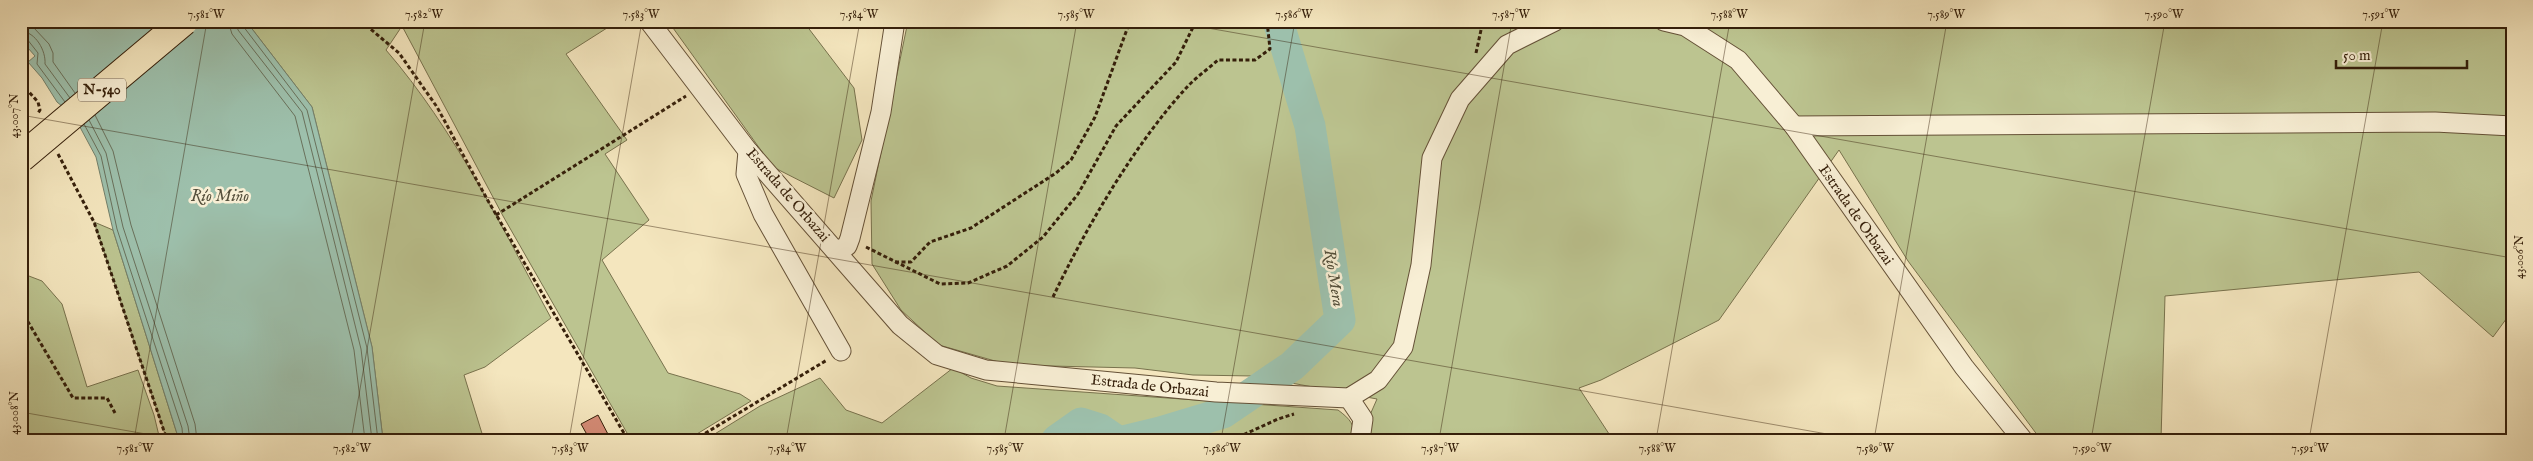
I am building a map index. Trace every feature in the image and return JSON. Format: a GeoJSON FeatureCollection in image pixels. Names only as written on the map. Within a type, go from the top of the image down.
{"type":"FeatureCollection","features":[{"type":"Feature","properties":{"kind":"highway","name":"N-540"},"geometry":{"type":"LineString","coordinates":[[21,158],[184,21]]}},
{"type":"Feature","properties":{"kind":"street","name":"Estrada de Orbazai"},"geometry":{"type":"LineString","coordinates":[[649,21],[748,151],[844,244],[900,325],[937,355],[986,370],[1216,392],[1349,398]]}},
{"type":"Feature","properties":{"kind":"street"},"geometry":{"type":"LineString","coordinates":[[844,244],[881,112],[895,21]]}},
{"type":"Feature","properties":{"kind":"street"},"geometry":{"type":"LineString","coordinates":[[1360,440],[1363,419],[1349,398],[1378,380],[1403,347],[1421,265],[1432,158],[1460,99],[1507,45],[1555,21]]}},
{"type":"Feature","properties":{"kind":"street","name":"Estrada de Orbazai"},"geometry":{"type":"LineString","coordinates":[[1664,21],[1685,26],[1738,60],[1794,126],[1964,367],[2023,440]]}},
{"type":"Feature","properties":{"kind":"street"},"geometry":{"type":"LineString","coordinates":[[1794,126],[2435,122],[2512,126]]}},
{"type":"Feature","properties":{"kind":"street"},"geometry":{"type":"LineString","coordinates":[[748,151],[746,174],[763,214],[841,351]]}},
{"type":"Feature","properties":{"kind":"path"},"geometry":{"type":"LineString","coordinates":[[361,21],[399,53],[437,107],[496,215],[628,440]]}},
{"type":"Feature","properties":{"kind":"path"},"geometry":{"type":"LineString","coordinates":[[893,262],[911,262],[930,242],[972,228],[1071,160],[1095,117],[1130,21]]}},
{"type":"Feature","properties":{"kind":"path"},"geometry":{"type":"LineString","coordinates":[[844,244],[893,262],[940,284],[968,284],[1008,266],[1043,237],[1078,194],[1116,126],[1176,62],[1196,21]]}},
{"type":"Feature","properties":{"kind":"path"},"geometry":{"type":"LineString","coordinates":[[1053,297],[1064,273],[1111,192],[1150,133],[1189,85],[1218,60],[1255,60],[1270,49],[1267,21]]}},
{"type":"Feature","properties":{"kind":"path"},"geometry":{"type":"LineString","coordinates":[[1480,21],[1481,30]]}},
{"type":"Feature","properties":{"kind":"path"},"geometry":{"type":"LineString","coordinates":[[21,83],[38,102],[41,118]]}},
{"type":"Feature","properties":{"kind":"path"},"geometry":{"type":"LineString","coordinates":[[496,215],[699,88]]}},
{"type":"Feature","properties":{"kind":"path"},"geometry":{"type":"LineString","coordinates":[[35,116],[40,110]]}},
{"type":"Feature","properties":{"kind":"path"},"geometry":{"type":"LineString","coordinates":[[55,149],[94,222],[167,440]]}},
{"type":"Feature","properties":{"kind":"path"},"geometry":{"type":"LineString","coordinates":[[21,310],[73,398],[106,398],[115,413]]}},
{"type":"Feature","properties":{"kind":"path"},"geometry":{"type":"LineString","coordinates":[[694,440],[813,369]]}},
{"type":"Feature","properties":{"kind":"path"},"geometry":{"type":"LineString","coordinates":[[1232,440],[1278,419],[1295,414],[1304,415]]}},
{"type":"Feature","properties":{"kind":"shaded area"},"geometry":{"type":"Polygon","coordinates":[[[246,21],[618,21],[566,54],[627,140],[605,154],[649,220],[602,260],[668,373],[740,394],[751,401],[687,440],[631,440],[503,216],[402,26],[386,50],[434,113],[476,180],[551,318],[485,367],[464,375],[484,440],[383,440],[372,347],[312,107],[246,21]]]}},
{"type":"Feature","properties":{"kind":"shaded area"},"geometry":{"type":"Polygon","coordinates":[[[668,21],[803,21],[854,88],[862,140],[834,198],[773,167],[668,21]]]}},
{"type":"Feature","properties":{"kind":"shaded area"},"geometry":{"type":"Polygon","coordinates":[[[908,21],[2512,21],[2512,311],[2493,337],[2419,272],[2165,296],[2161,440],[2041,440],[1908,261],[1839,150],[1719,320],[1601,380],[1579,388],[1613,440],[1359,440],[1377,399],[1254,376],[1193,375],[1135,368],[1009,365],[939,345],[901,310],[872,264],[871,201],[908,21]]]}},
{"type":"Feature","properties":{"kind":"shaded area"},"geometry":{"type":"Polygon","coordinates":[[[94,222],[113,230],[179,440],[167,440],[94,222]]]}},
{"type":"Feature","properties":{"kind":"shaded area"},"geometry":{"type":"Polygon","coordinates":[[[21,273],[42,281],[62,304],[87,387],[138,370],[154,415],[160,440],[21,440],[21,273]]]}},
{"type":"Feature","properties":{"kind":"shaded area"},"geometry":{"type":"Polygon","coordinates":[[[953,368],[971,378],[997,386],[1338,410],[1351,422],[1354,430],[1354,440],[705,440],[760,406],[820,378],[846,410],[882,423],[953,368]]]}},
{"type":"Feature","properties":{"kind":"water","name":"Río Miño"},"geometry":{"type":"Polygon","coordinates":[[[21,21],[246,21],[312,107],[372,347],[383,440],[179,440],[113,230],[96,157],[74,116],[57,102],[42,78],[28,62],[35,56],[21,40],[21,21]]]}},
{"type":"Feature","properties":{"kind":"building"},"geometry":{"type":"Polygon","coordinates":[[[598,415],[611,440],[590,440],[581,424],[598,415]]]}},
{"type":"Feature","properties":{"kind":"waterway","name":"Río Mera"},"geometry":{"type":"LineString","coordinates":[[1127,440],[1223,413],[1292,366],[1340,320],[1310,126],[1278,21]]}},
{"type":"Feature","properties":{"kind":"waterway","name":"Río Mera"},"geometry":{"type":"LineString","coordinates":[[1057,440],[1081,423],[1100,429],[1116,440]]}}]}
